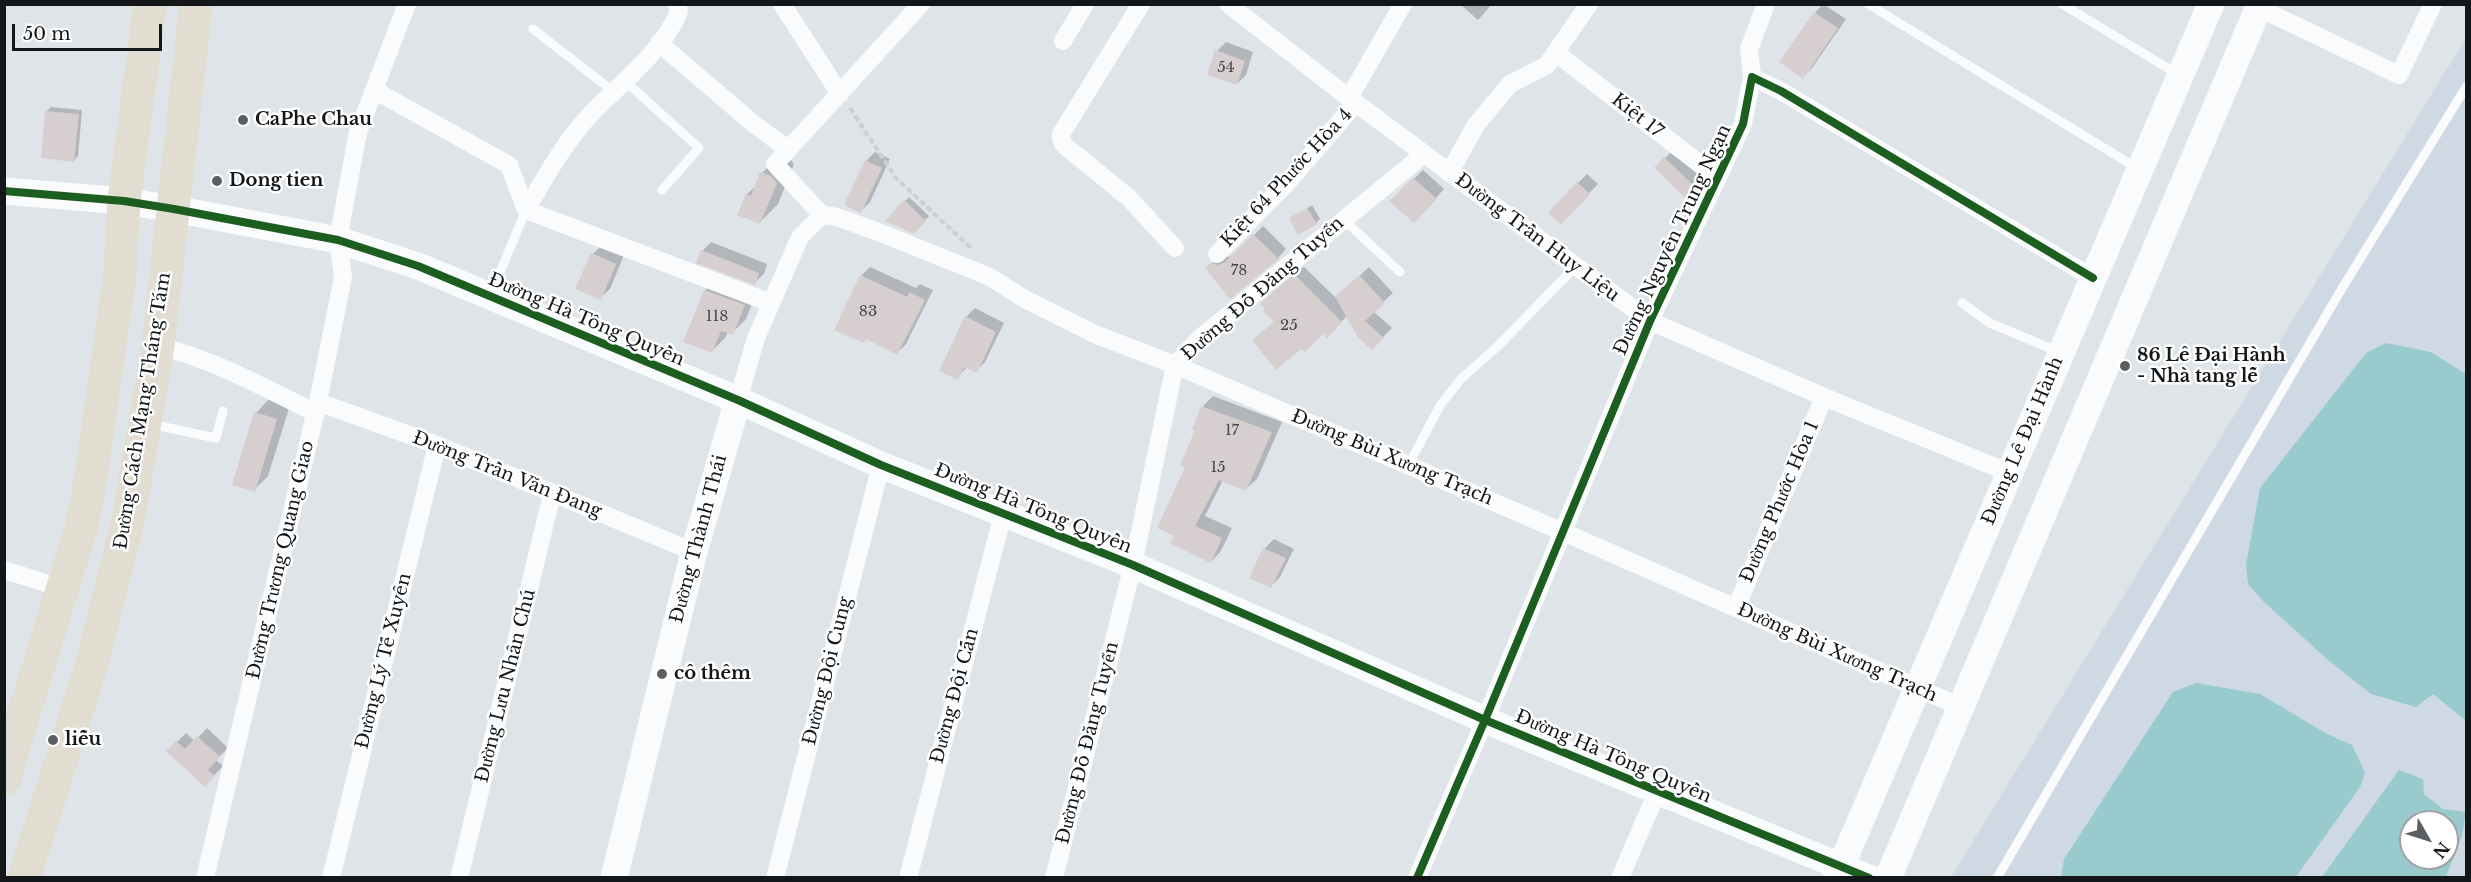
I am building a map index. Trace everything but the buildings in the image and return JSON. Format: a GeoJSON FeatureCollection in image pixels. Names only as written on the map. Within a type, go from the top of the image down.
{"type":"FeatureCollection","features":[{"type":"Feature","properties":{"kind":"highway"},"geometry":{"type":"LineString","coordinates":[[4,779],[82,525],[120,274],[124,201],[150,4]]}},
{"type":"Feature","properties":{"kind":"highway","name":"Đường Cách Mạng Tháng Tám"},"geometry":{"type":"LineString","coordinates":[[24,878],[89,673],[128,522],[158,346],[196,4]]}},
{"type":"Feature","properties":{"kind":"street","name":"Đường Trương Quang Giao"},"geometry":{"type":"LineString","coordinates":[[208,877],[317,408],[343,277],[338,240],[358,132],[408,4]]}},
{"type":"Feature","properties":{"kind":"street"},"geometry":{"type":"LineString","coordinates":[[782,4],[840,94]]}},
{"type":"Feature","properties":{"kind":"street"},"geometry":{"type":"LineString","coordinates":[[822,215],[775,164],[921,4]]}},
{"type":"Feature","properties":{"kind":"street"},"geometry":{"type":"LineString","coordinates":[[1064,40],[1084,4]]}},
{"type":"Feature","properties":{"kind":"street"},"geometry":{"type":"LineString","coordinates":[[1141,4],[1061,134],[1061,139],[1064,145],[1129,198],[1175,248]]}},
{"type":"Feature","properties":{"kind":"street","name":"Đường Trần Huy Liệu"},"geometry":{"type":"LineString","coordinates":[[1228,4],[1352,100],[1650,321],[1824,397],[2010,473]]}},
{"type":"Feature","properties":{"kind":"street","name":"Kiệt 64 Phước Hòa 4"},"geometry":{"type":"LineString","coordinates":[[1217,254],[1287,184],[1352,100],[1403,4]]}},
{"type":"Feature","properties":{"kind":"street"},"geometry":{"type":"LineString","coordinates":[[1449,172],[1476,125],[1510,84],[1547,65],[1589,4]]}},
{"type":"Feature","properties":{"kind":"street","name":"Đường Nguyễn Trung Ngạn"},"geometry":{"type":"LineString","coordinates":[[1417,878],[1650,321],[1743,124],[1752,77],[1749,49],[1766,4]]}},
{"type":"Feature","properties":{"kind":"street","name":"Đường Lê Đại Hành"},"geometry":{"type":"LineString","coordinates":[[1838,872],[2211,4]]}},
{"type":"Feature","properties":{"kind":"street"},"geometry":{"type":"LineString","coordinates":[[1888,878],[2259,6],[2399,75],[2433,4]]}},
{"type":"Feature","properties":{"kind":"street"},"geometry":{"type":"LineString","coordinates":[[526,210],[556,157],[582,124],[658,43],[676,18],[681,6]]}},
{"type":"Feature","properties":{"kind":"street"},"geometry":{"type":"LineString","coordinates":[[658,43],[755,125],[788,149]]}},
{"type":"Feature","properties":{"kind":"street","name":"Kiệt 17"},"geometry":{"type":"LineString","coordinates":[[1556,53],[1718,178]]}},
{"type":"Feature","properties":{"kind":"street"},"geometry":{"type":"LineString","coordinates":[[1752,77],[1781,91],[2093,278]]}},
{"type":"Feature","properties":{"kind":"street"},"geometry":{"type":"LineString","coordinates":[[374,90],[509,165],[526,210],[771,303]]}},
{"type":"Feature","properties":{"kind":"street","name":"Đường Đỗ Đăng Tuyển"},"geometry":{"type":"LineString","coordinates":[[1054,878],[1133,565],[1175,365],[1199,339],[1424,154]]}},
{"type":"Feature","properties":{"kind":"street","name":"Đường Hà Tông Quyền"},"geometry":{"type":"LineString","coordinates":[[4,190],[124,201],[174,209],[338,240],[418,266],[738,400],[881,465],[1133,565],[1838,872],[1869,878]]}},
{"type":"Feature","properties":{"kind":"street","name":"Đường Bùi Xương Trạch"},"geometry":{"type":"LineString","coordinates":[[822,215],[837,217],[881,233],[990,277],[1023,298],[1097,335],[1175,365],[1563,532],[1961,707]]}},
{"type":"Feature","properties":{"kind":"street","name":"Đường Thành Thái"},"geometry":{"type":"LineString","coordinates":[[614,878],[694,552],[756,338],[800,237],[822,215]]}},
{"type":"Feature","properties":{"kind":"street","name":"Đường Trần Văn Đang"},"geometry":{"type":"LineString","coordinates":[[158,346],[191,354],[317,408],[437,445],[694,552]]}},
{"type":"Feature","properties":{"kind":"street","name":"Đường Phước Hòa 1"},"geometry":{"type":"LineString","coordinates":[[1736,608],[1824,397]]}},
{"type":"Feature","properties":{"kind":"street","name":"Đường Lý Tế Xuyên"},"geometry":{"type":"LineString","coordinates":[[331,878],[437,445]]}},
{"type":"Feature","properties":{"kind":"street","name":"Đường Đội Cung"},"geometry":{"type":"LineString","coordinates":[[776,878],[881,465]]}},
{"type":"Feature","properties":{"kind":"street","name":"Đường Lưu Nhân Chú"},"geometry":{"type":"LineString","coordinates":[[459,878],[552,494]]}},
{"type":"Feature","properties":{"kind":"street","name":"Đường Đội Cấn"},"geometry":{"type":"LineString","coordinates":[[908,878],[1003,514]]}},
{"type":"Feature","properties":{"kind":"street"},"geometry":{"type":"LineString","coordinates":[[4,570],[62,588]]}},
{"type":"Feature","properties":{"kind":"street"},"geometry":{"type":"LineString","coordinates":[[1620,878],[1657,792]]}},
{"type":"Feature","properties":{"kind":"lane"},"geometry":{"type":"LineString","coordinates":[[1868,4],[2140,170]]}},
{"type":"Feature","properties":{"kind":"lane"},"geometry":{"type":"LineString","coordinates":[[2062,4],[2181,76]]}},
{"type":"Feature","properties":{"kind":"lane"},"geometry":{"type":"LineString","coordinates":[[533,29],[619,87],[699,148],[662,190]]}},
{"type":"Feature","properties":{"kind":"lane"},"geometry":{"type":"LineString","coordinates":[[1997,878],[2341,290],[2466,87]]}},
{"type":"Feature","properties":{"kind":"lane"},"geometry":{"type":"LineString","coordinates":[[490,296],[526,210]]}},
{"type":"Feature","properties":{"kind":"lane"},"geometry":{"type":"LineString","coordinates":[[1344,220],[1400,272]]}},
{"type":"Feature","properties":{"kind":"lane"},"geometry":{"type":"LineString","coordinates":[[1408,466],[1441,404],[1462,378],[1497,347],[1576,266]]}},
{"type":"Feature","properties":{"kind":"lane"},"geometry":{"type":"LineString","coordinates":[[1962,303],[1990,323],[2061,353]]}},
{"type":"Feature","properties":{"kind":"lane"},"geometry":{"type":"LineString","coordinates":[[144,423],[216,438],[223,411]]}},
{"type":"Feature","properties":{"kind":"path"},"geometry":{"type":"LineString","coordinates":[[840,94],[896,178],[971,248],[990,277]]}},
{"type":"Feature","properties":{"kind":"shaded area"},"geometry":{"type":"Polygon","coordinates":[[[2466,38],[2466,877],[1951,877],[2466,38]]]}},
{"type":"Feature","properties":{"kind":"water"},"geometry":{"type":"Polygon","coordinates":[[[2386,343],[2431,352],[2466,374],[2466,721],[2433,694],[2416,707],[2371,694],[2328,660],[2265,603],[2248,584],[2246,565],[2260,488],[2366,353],[2386,343]]]}},
{"type":"Feature","properties":{"kind":"water"},"geometry":{"type":"Polygon","coordinates":[[[2196,683],[2260,694],[2327,734],[2352,745],[2365,773],[2360,787],[2296,877],[2061,877],[2064,859],[2173,692],[2196,683]]]}},
{"type":"Feature","properties":{"kind":"water"},"geometry":{"type":"Polygon","coordinates":[[[2399,770],[2423,779],[2424,794],[2443,809],[2451,810],[2399,810],[2399,870],[2449,870],[2446,877],[2322,877],[2399,770]]]}},
{"type":"Feature","properties":{"kind":"water"},"geometry":{"type":"Polygon","coordinates":[[[2459,811],[2466,812],[2459,844],[2459,811]]]}},
{"type":"Feature","properties":{"kind":"cycle path"},"geometry":{"type":"LineString","coordinates":[[1417,878],[1650,321],[1743,124],[1752,77],[1781,91],[2093,278]]}},
{"type":"Feature","properties":{"kind":"cycle path"},"geometry":{"type":"LineString","coordinates":[[4,191],[124,201],[174,209],[338,240],[418,266],[738,400],[881,465],[1133,565],[1485,720],[1869,878]]}},
{"type":"Feature","properties":{"kind":"place","name":"CaPhe Chau"},"geometry":{"type":"Point","coordinates":[243,120]}},
{"type":"Feature","properties":{"kind":"place","name":"Dong tien"},"geometry":{"type":"Point","coordinates":[217,181]}},
{"type":"Feature","properties":{"kind":"place","name":"86 Lê Đại Hành - Nhà tang lễ"},"geometry":{"type":"Point","coordinates":[2125,366]}},
{"type":"Feature","properties":{"kind":"place","name":"cô thêm"},"geometry":{"type":"Point","coordinates":[662,674]}},
{"type":"Feature","properties":{"kind":"place","name":"liễu"},"geometry":{"type":"Point","coordinates":[53,740]}}]}
